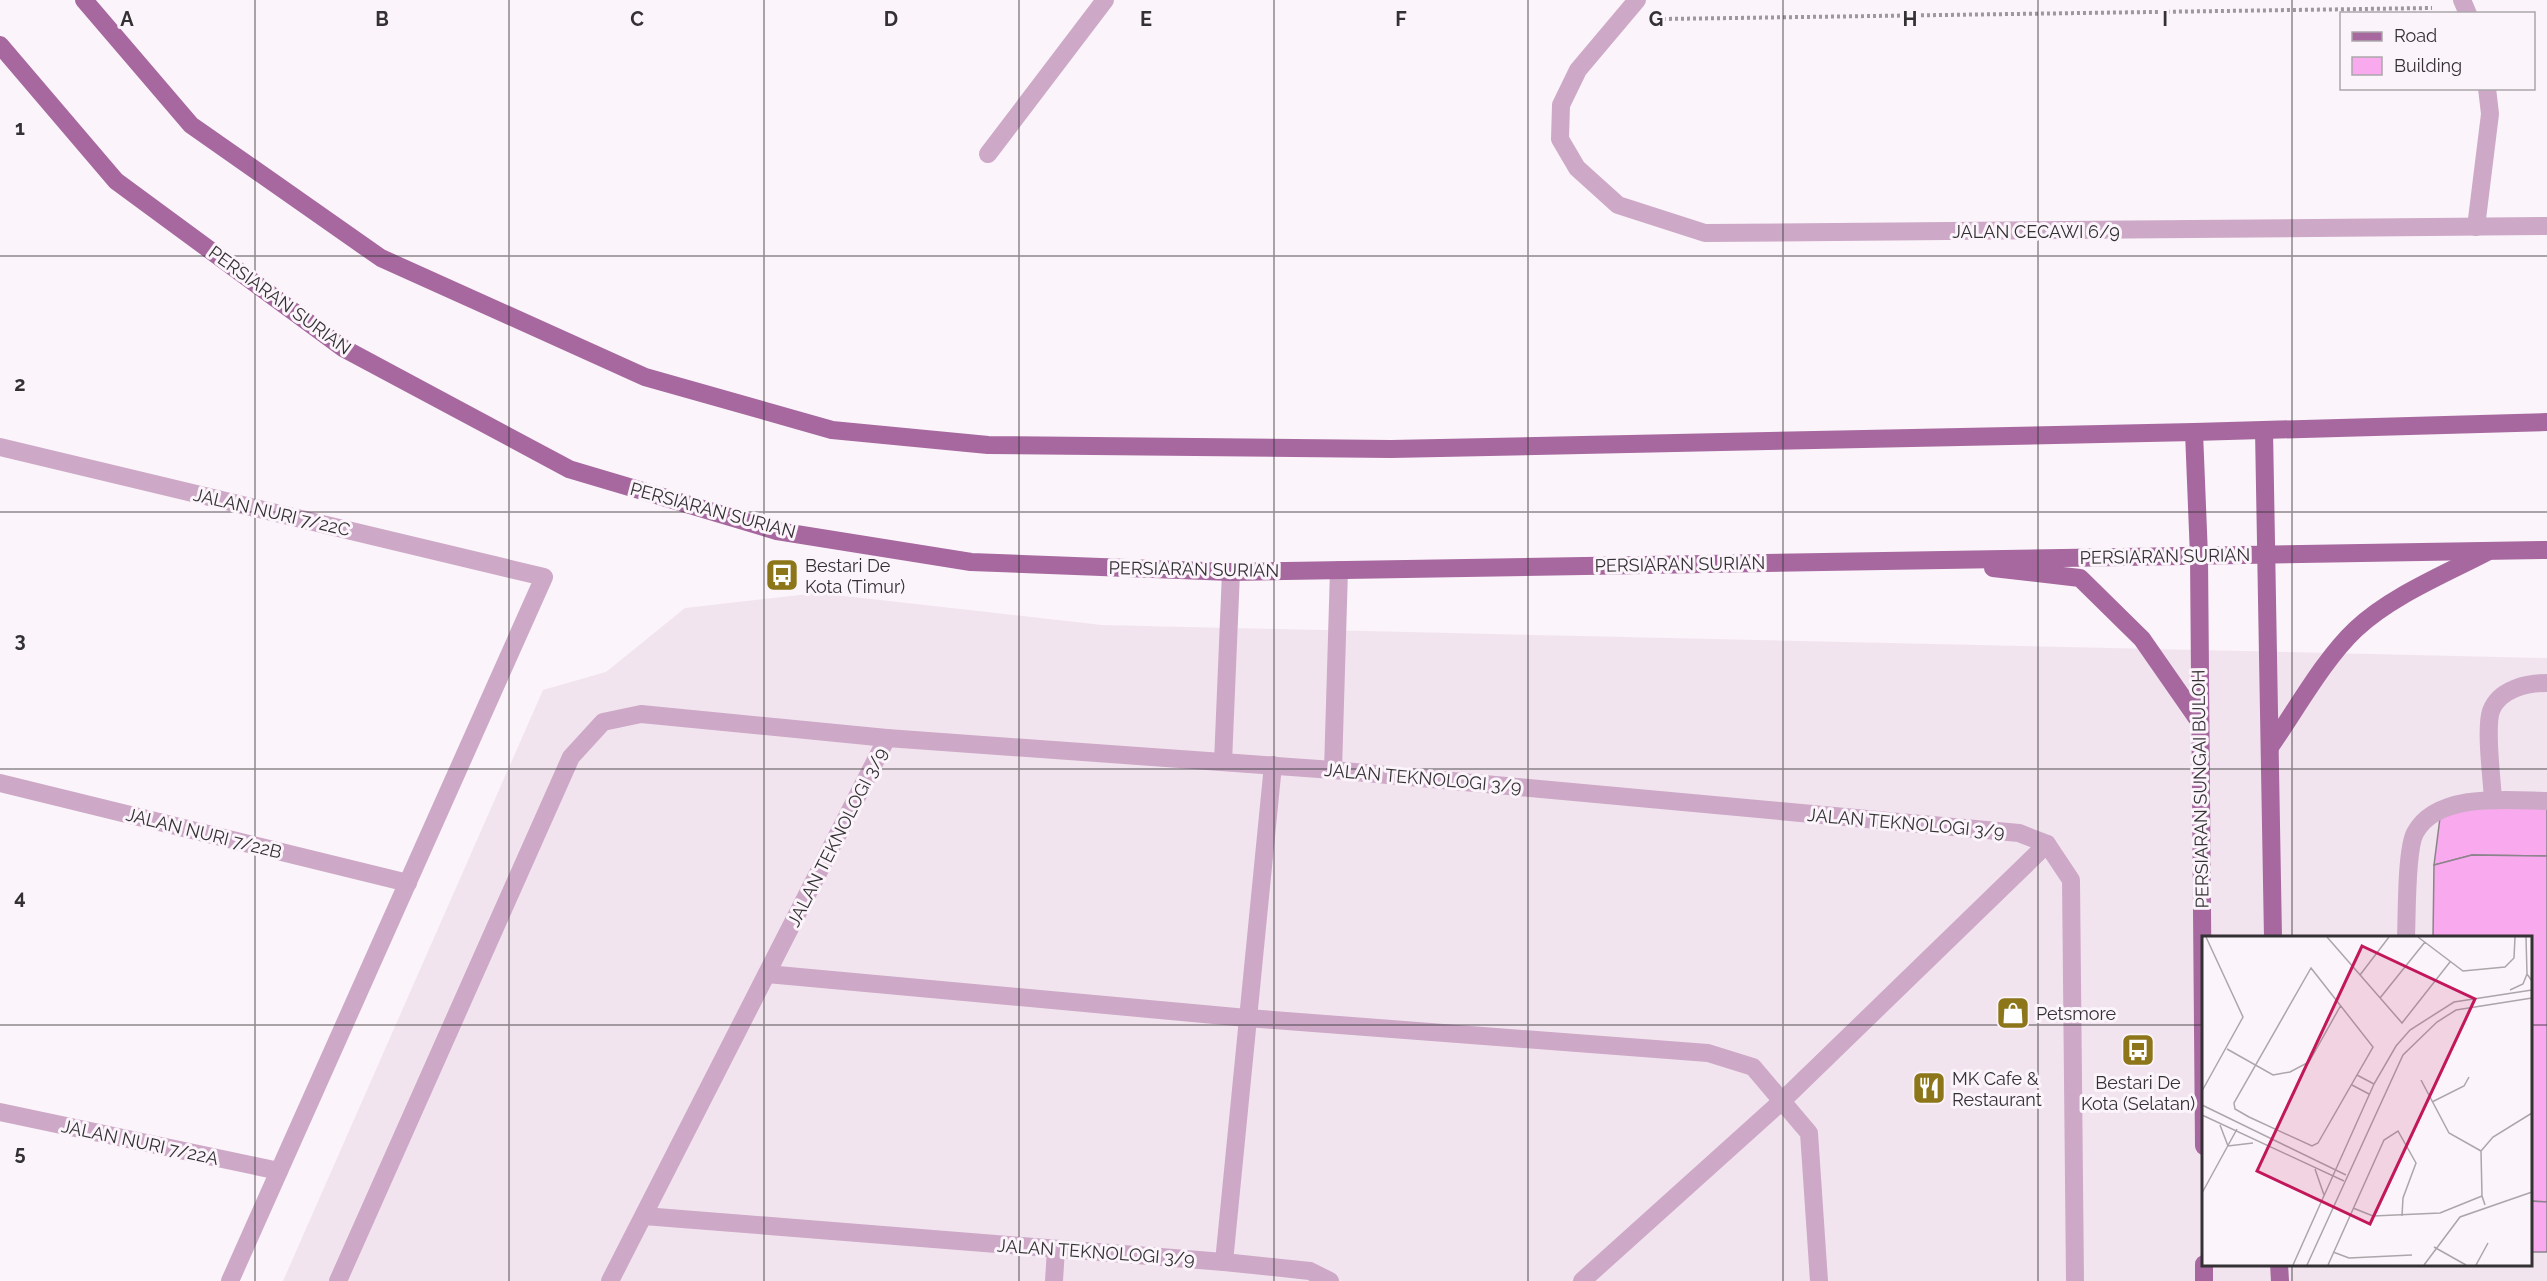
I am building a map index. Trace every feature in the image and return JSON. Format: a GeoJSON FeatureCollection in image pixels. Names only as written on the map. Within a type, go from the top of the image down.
{"type":"FeatureCollection","features":[{"type":"Feature","properties":{"kind":"main road"},"geometry":{"type":"LineString","coordinates":[[84,0],[191,124],[381,258],[645,376],[832,430],[988,446],[1391,449],[2547,422]]}},
{"type":"Feature","properties":{"kind":"main road","name":"PERSIARAN SURIAN"},"geometry":{"type":"LineString","coordinates":[[0,45],[116,181],[343,348],[569,469],[777,531],[971,562],[1231,572],[2547,550]]}},
{"type":"Feature","properties":{"kind":"main road"},"geometry":{"type":"LineString","coordinates":[[2264,430],[2273,936]]}},
{"type":"Feature","properties":{"kind":"main road","name":"PERSIARAN SUNGAI BULOH"},"geometry":{"type":"LineString","coordinates":[[2194,432],[2199,556],[2202,976]]}},
{"type":"Feature","properties":{"kind":"main road"},"geometry":{"type":"LineString","coordinates":[[2270,747],[2343,642],[2359,626],[2397,600],[2489,551]]}},
{"type":"Feature","properties":{"kind":"main road"},"geometry":{"type":"LineString","coordinates":[[1919,560],[2080,578],[2142,639],[2199,721]]}},
{"type":"Feature","properties":{"kind":"main road"},"geometry":{"type":"LineString","coordinates":[[2279,1266],[2280,1281]]}},
{"type":"Feature","properties":{"kind":"street"},"geometry":{"type":"LineString","coordinates":[[988,154],[1105,0]]}},
{"type":"Feature","properties":{"kind":"street"},"geometry":{"type":"LineString","coordinates":[[1621,19],[1637,0]]}},
{"type":"Feature","properties":{"kind":"street","name":"JALAN CECAWI 6/9"},"geometry":{"type":"LineString","coordinates":[[1621,19],[1578,70],[1561,105],[1560,139],[1577,168],[1618,205],[1705,233],[2547,226]]}},
{"type":"Feature","properties":{"kind":"street"},"geometry":{"type":"LineString","coordinates":[[2476,227],[2490,114],[2487,90]]}},
{"type":"Feature","properties":{"kind":"street","name":"JALAN NURI 7/22C"},"geometry":{"type":"LineString","coordinates":[[0,447],[544,577],[408,883]]}},
{"type":"Feature","properties":{"kind":"street"},"geometry":{"type":"LineString","coordinates":[[1333,770],[1339,570]]}},
{"type":"Feature","properties":{"kind":"street"},"geometry":{"type":"LineString","coordinates":[[1223,762],[1231,572]]}},
{"type":"Feature","properties":{"kind":"street"},"geometry":{"type":"LineString","coordinates":[[2493,800],[2491,710],[2500,697],[2515,688],[2547,683]]}},
{"type":"Feature","properties":{"kind":"street"},"geometry":{"type":"LineString","coordinates":[[338,1281],[571,757],[603,722],[642,714],[887,738]]}},
{"type":"Feature","properties":{"kind":"street","name":"JALAN TEKNOLOGI 3/9"},"geometry":{"type":"LineString","coordinates":[[610,1281],[887,738],[1333,770],[2019,833],[2047,844]]}},
{"type":"Feature","properties":{"kind":"street"},"geometry":{"type":"LineString","coordinates":[[1224,1262],[1273,765]]}},
{"type":"Feature","properties":{"kind":"street","name":"JALAN NURI 7/22B"},"geometry":{"type":"LineString","coordinates":[[0,783],[408,883]]}},
{"type":"Feature","properties":{"kind":"street"},"geometry":{"type":"LineString","coordinates":[[2406,936],[2409,866],[2415,833],[2432,813],[2464,803],[2493,800],[2547,801]]}},
{"type":"Feature","properties":{"kind":"street"},"geometry":{"type":"LineString","coordinates":[[1582,1281],[1782,1101],[2047,844],[2071,880],[2075,1281]]}},
{"type":"Feature","properties":{"kind":"street"},"geometry":{"type":"LineString","coordinates":[[230,1281],[408,883]]}},
{"type":"Feature","properties":{"kind":"street"},"geometry":{"type":"LineString","coordinates":[[767,974],[1247,1018],[1708,1053],[1753,1067],[1809,1133],[1819,1281]]}},
{"type":"Feature","properties":{"kind":"street","name":"JALAN NURI 7/22A"},"geometry":{"type":"LineString","coordinates":[[0,1112],[279,1171]]}},
{"type":"Feature","properties":{"kind":"street","name":"JALAN TEKNOLOGI 3/9"},"geometry":{"type":"LineString","coordinates":[[644,1216],[1224,1262],[1310,1271],[1330,1281]]}},
{"type":"Feature","properties":{"kind":"street"},"geometry":{"type":"LineString","coordinates":[[1053,1281],[1056,1249]]}},
{"type":"Feature","properties":{"kind":"path"},"geometry":{"type":"LineString","coordinates":[[1621,19],[2465,7]]}},
{"type":"Feature","properties":{"kind":"shaded area"},"geometry":{"type":"Polygon","coordinates":[[[818,593],[1102,625],[2547,658],[2547,1281],[283,1281],[543,690],[606,672],[685,608],[818,593]]]}},
{"type":"Feature","properties":{"kind":"building"},"geometry":{"type":"Polygon","coordinates":[[[2442,802],[2547,807],[2547,856],[2472,855],[2434,865],[2442,802]]]}},
{"type":"Feature","properties":{"kind":"building"},"geometry":{"type":"Polygon","coordinates":[[[2472,855],[2547,856],[2547,1202],[2532,1201],[2532,936],[2433,936],[2434,865],[2472,855]]]}},
{"type":"Feature","properties":{"kind":"building"},"geometry":{"type":"Polygon","coordinates":[[[2532,1201],[2547,1202],[2547,1252],[2532,1252],[2532,1201]]]}},
{"type":"Feature","properties":{"kind":"place","name":"Bestari De Kota (Timur)"},"geometry":{"type":"Point","coordinates":[782,575]}},
{"type":"Feature","properties":{"kind":"place","name":"Petsmore"},"geometry":{"type":"Point","coordinates":[2013,1013]}},
{"type":"Feature","properties":{"kind":"place","name":"Bestari De Kota (Selatan)"},"geometry":{"type":"Point","coordinates":[2138,1050]}},
{"type":"Feature","properties":{"kind":"place","name":"MK Cafe & Restaurant"},"geometry":{"type":"Point","coordinates":[1929,1088]}}]}
